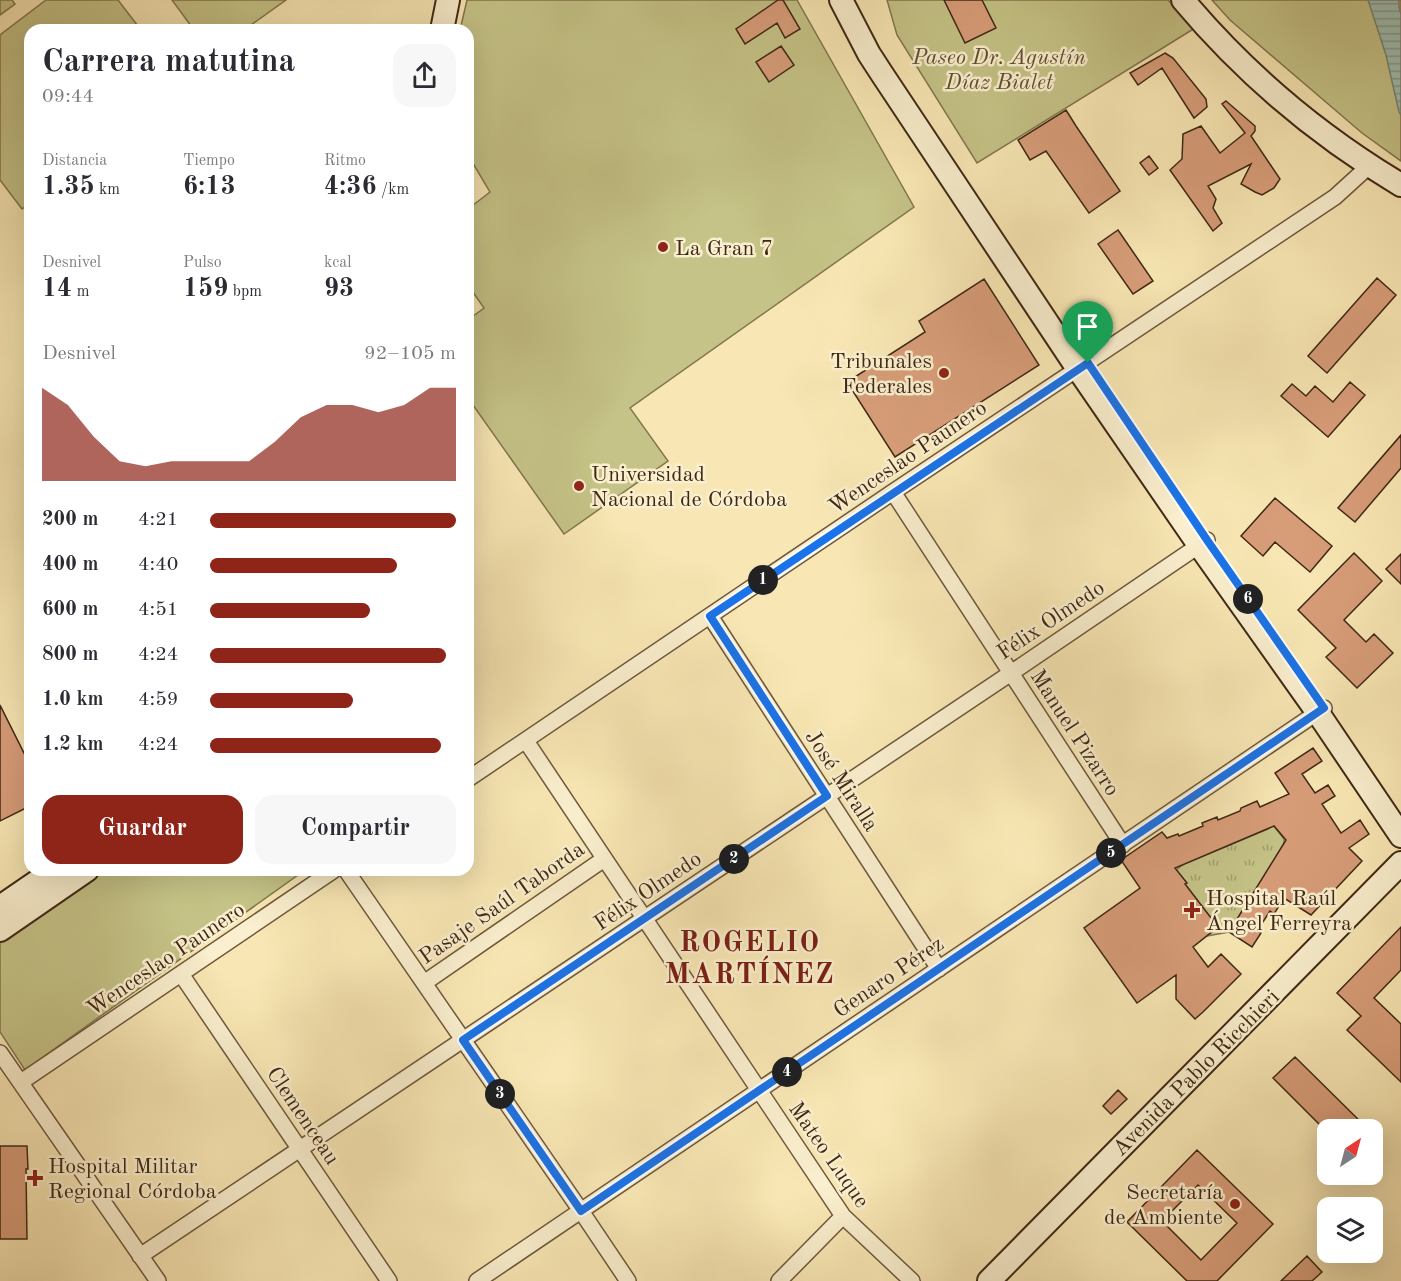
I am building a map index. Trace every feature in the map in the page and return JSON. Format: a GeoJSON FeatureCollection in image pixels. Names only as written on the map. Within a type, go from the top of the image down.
{"type":"FeatureCollection","features":[{"type":"Feature","properties":{"kind":"main road"},"geometry":{"type":"LineString","coordinates":[[428,24],[433,0]]}},
{"type":"Feature","properties":{"kind":"main road"},"geometry":{"type":"LineString","coordinates":[[443,24],[448,0]]}},
{"type":"Feature","properties":{"kind":"main road"},"geometry":{"type":"LineString","coordinates":[[842,0],[869,54],[882,74],[1203,543],[1401,821]]}},
{"type":"Feature","properties":{"kind":"main road"},"geometry":{"type":"LineString","coordinates":[[852,0],[892,74],[1083,366]]}},
{"type":"Feature","properties":{"kind":"main road"},"geometry":{"type":"LineString","coordinates":[[1183,0],[1243,66],[1270,90],[1369,166],[1401,185]]}},
{"type":"Feature","properties":{"kind":"main road"},"geometry":{"type":"LineString","coordinates":[[1321,711],[1401,836]]}},
{"type":"Feature","properties":{"kind":"main road","name":"Avenida Pablo Ricchieri"},"geometry":{"type":"LineString","coordinates":[[989,1281],[1401,863]]}},
{"type":"Feature","properties":{"kind":"main road"},"geometry":{"type":"LineString","coordinates":[[0,907],[45,876]]}},
{"type":"Feature","properties":{"kind":"main road"},"geometry":{"type":"LineString","coordinates":[[0,930],[78,876]]}},
{"type":"Feature","properties":{"kind":"main road","name":"Avenida Pablo Ricchieri"},"geometry":{"type":"LineString","coordinates":[[1000,1281],[1401,876]]}},
{"type":"Feature","properties":{"kind":"street","name":"Wenceslao Paunero"},"geometry":{"type":"LineString","coordinates":[[474,776],[893,492],[1335,197],[1369,166]]}},
{"type":"Feature","properties":{"kind":"street","name":"Manuel Pizarro"},"geometry":{"type":"LineString","coordinates":[[893,492],[1123,845]]}},
{"type":"Feature","properties":{"kind":"street","name":"Félix Olmedo"},"geometry":{"type":"LineString","coordinates":[[141,1256],[1203,543]]}},
{"type":"Feature","properties":{"kind":"street","name":"José Miralla"},"geometry":{"type":"LineString","coordinates":[[710,616],[939,969]]}},
{"type":"Feature","properties":{"kind":"street","name":"Genaro Pérez"},"geometry":{"type":"LineString","coordinates":[[477,1281],[1321,711]]}},
{"type":"Feature","properties":{"kind":"street","name":"Mateo Luque"},"geometry":{"type":"LineString","coordinates":[[526,741],[843,1216],[912,1281]]}},
{"type":"Feature","properties":{"kind":"street","name":"Pasaje Saúl Taborda"},"geometry":{"type":"LineString","coordinates":[[424,983],[604,859]]}},
{"type":"Feature","properties":{"kind":"street","name":"Wenceslao Paunero"},"geometry":{"type":"LineString","coordinates":[[21,1082],[325,876]]}},
{"type":"Feature","properties":{"kind":"street"},"geometry":{"type":"LineString","coordinates":[[350,876],[628,1281]]}},
{"type":"Feature","properties":{"kind":"street","name":"Clemenceau"},"geometry":{"type":"LineString","coordinates":[[181,975],[389,1281]]}},
{"type":"Feature","properties":{"kind":"street"},"geometry":{"type":"LineString","coordinates":[[0,1053],[158,1281]]}},
{"type":"Feature","properties":{"kind":"street"},"geometry":{"type":"LineString","coordinates":[[778,1281],[843,1216]]}},
{"type":"Feature","properties":{"kind":"green space"},"geometry":{"type":"Polygon","coordinates":[[[0,0],[12,0],[15,4],[0,15],[0,0]]]}},
{"type":"Feature","properties":{"kind":"green space"},"geometry":{"type":"Polygon","coordinates":[[[46,0],[118,0],[136,24],[24,24],[24,208],[22,209],[0,180],[0,35],[46,0]]]}},
{"type":"Feature","properties":{"kind":"green space"},"geometry":{"type":"Polygon","coordinates":[[[172,0],[286,0],[252,24],[190,24],[172,0]]]}},
{"type":"Feature","properties":{"kind":"green space","name":"La Gran 7"},"geometry":{"type":"Polygon","coordinates":[[[467,0],[797,0],[914,207],[630,408],[668,461],[564,534],[474,406],[474,316],[484,308],[474,294],[474,204],[490,192],[474,165],[474,24],[461,24],[467,0]]]}},
{"type":"Feature","properties":{"kind":"green space","name":"Paseo Dr. Agustín Díaz Bialet"},"geometry":{"type":"Polygon","coordinates":[[[887,0],[1168,0],[1195,28],[977,163],[897,35],[887,0]]]}},
{"type":"Feature","properties":{"kind":"green space"},"geometry":{"type":"Polygon","coordinates":[[[1212,0],[1401,0],[1401,161],[1362,133],[1230,20],[1212,0]]]}},
{"type":"Feature","properties":{"kind":"green space"},"geometry":{"type":"Polygon","coordinates":[[[1273,825],[1284,839],[1284,844],[1229,932],[1207,936],[1220,925],[1214,922],[1176,870],[1184,864],[1273,825]]]}},
{"type":"Feature","properties":{"kind":"green space"},"geometry":{"type":"Polygon","coordinates":[[[95,876],[297,876],[25,1070],[0,1032],[0,940],[95,876]]]}},
{"type":"Feature","properties":{"kind":"shaded area"},"geometry":{"type":"Polygon","coordinates":[[[1368,0],[1399,0],[1401,115],[1386,55],[1368,0]]]}},
{"type":"Feature","properties":{"kind":"building"},"geometry":{"type":"Polygon","coordinates":[[[778,0],[783,0],[800,29],[785,38],[777,23],[745,44],[736,29],[778,0]]]}},
{"type":"Feature","properties":{"kind":"building"},"geometry":{"type":"Polygon","coordinates":[[[944,0],[982,0],[996,28],[965,43],[944,0]]]}},
{"type":"Feature","properties":{"kind":"building"},"geometry":{"type":"Polygon","coordinates":[[[781,46],[794,65],[769,82],[756,62],[781,46]]]}},
{"type":"Feature","properties":{"kind":"building"},"geometry":{"type":"Polygon","coordinates":[[[1165,53],[1173,58],[1206,99],[1207,107],[1194,118],[1162,68],[1138,85],[1130,73],[1165,53]]]}},
{"type":"Feature","properties":{"kind":"building"},"geometry":{"type":"Polygon","coordinates":[[[1226,101],[1255,126],[1255,131],[1251,136],[1280,179],[1274,188],[1262,195],[1255,192],[1241,184],[1251,164],[1208,186],[1216,199],[1213,208],[1222,223],[1213,231],[1170,170],[1182,159],[1183,134],[1201,126],[1220,153],[1245,133],[1222,104],[1226,101]]]}},
{"type":"Feature","properties":{"kind":"building"},"geometry":{"type":"Polygon","coordinates":[[[1066,110],[1120,191],[1089,213],[1046,151],[1030,160],[1018,140],[1066,110]]]}},
{"type":"Feature","properties":{"kind":"building"},"geometry":{"type":"Polygon","coordinates":[[[1149,156],[1158,168],[1149,175],[1140,163],[1149,156]]]}},
{"type":"Feature","properties":{"kind":"building"},"geometry":{"type":"Polygon","coordinates":[[[1118,230],[1153,281],[1133,294],[1098,244],[1118,230]]]}},
{"type":"Feature","properties":{"kind":"building"},"geometry":{"type":"Polygon","coordinates":[[[1377,278],[1396,295],[1327,373],[1308,356],[1377,278]]]}},
{"type":"Feature","properties":{"kind":"building","name":"Tribunales Federales"},"geometry":{"type":"Polygon","coordinates":[[[984,279],[1039,365],[895,457],[847,382],[925,332],[919,321],[984,279]]]}},
{"type":"Feature","properties":{"kind":"building"},"geometry":{"type":"Polygon","coordinates":[[[1350,382],[1365,395],[1328,437],[1281,396],[1292,384],[1306,396],[1315,386],[1333,402],[1350,382]]]}},
{"type":"Feature","properties":{"kind":"building"},"geometry":{"type":"Polygon","coordinates":[[[1401,435],[1401,468],[1355,522],[1338,508],[1401,435]]]}},
{"type":"Feature","properties":{"kind":"building"},"geometry":{"type":"Polygon","coordinates":[[[1275,498],[1332,546],[1310,572],[1275,542],[1263,556],[1241,536],[1275,498]]]}},
{"type":"Feature","properties":{"kind":"building"},"geometry":{"type":"Polygon","coordinates":[[[1354,553],[1382,581],[1344,620],[1366,642],[1374,634],[1393,653],[1357,688],[1326,657],[1336,648],[1298,610],[1354,553]]]}},
{"type":"Feature","properties":{"kind":"building"},"geometry":{"type":"Polygon","coordinates":[[[1401,554],[1401,584],[1386,569],[1401,554]]]}},
{"type":"Feature","properties":{"kind":"building"},"geometry":{"type":"Polygon","coordinates":[[[0,705],[24,753],[24,809],[0,821],[0,705]]]}},
{"type":"Feature","properties":{"kind":"building"},"geometry":{"type":"Polygon","coordinates":[[[1313,748],[1322,761],[1302,774],[1315,793],[1328,785],[1335,796],[1322,804],[1341,833],[1360,820],[1369,834],[1349,848],[1362,861],[1311,915],[1284,898],[1274,914],[1270,911],[1257,931],[1261,933],[1252,947],[1229,932],[1286,840],[1274,826],[1175,868],[1218,927],[1193,947],[1208,967],[1221,954],[1241,974],[1195,1019],[1176,999],[1176,975],[1137,1003],[1084,928],[1140,888],[1121,860],[1162,832],[1167,838],[1178,834],[1179,836],[1203,826],[1202,823],[1217,817],[1218,820],[1257,801],[1260,807],[1289,794],[1275,773],[1313,748]]]}},
{"type":"Feature","properties":{"kind":"building"},"geometry":{"type":"Polygon","coordinates":[[[1401,927],[1401,970],[1374,998],[1401,1024],[1401,1082],[1347,1030],[1361,1016],[1337,993],[1401,927]]]}},
{"type":"Feature","properties":{"kind":"building"},"geometry":{"type":"Polygon","coordinates":[[[1295,1057],[1358,1119],[1317,1119],[1317,1122],[1273,1078],[1295,1057]]]}},
{"type":"Feature","properties":{"kind":"building"},"geometry":{"type":"Polygon","coordinates":[[[1118,1090],[1127,1099],[1111,1114],[1103,1106],[1118,1090]]]}},
{"type":"Feature","properties":{"kind":"building"},"geometry":{"type":"Polygon","coordinates":[[[0,1146],[27,1146],[27,1239],[0,1239],[0,1146]]]}},
{"type":"Feature","properties":{"kind":"building","name":"Secretaría de Ambiente"},"geometry":{"type":"Polygon","coordinates":[[[1197,1150],[1273,1224],[1217,1281],[1187,1281],[1127,1222],[1197,1150]],[[1198,1185],[1162,1221],[1201,1260],[1237,1223],[1198,1185]]]}},
{"type":"Feature","properties":{"kind":"building"},"geometry":{"type":"Polygon","coordinates":[[[1307,1256],[1322,1272],[1312,1281],[1281,1281],[1307,1256]]]}},
{"type":"Feature","properties":{"kind":"place","name":"La Gran 7"},"geometry":{"type":"Point","coordinates":[663,247]}},
{"type":"Feature","properties":{"kind":"place","name":"Tribunales Federales"},"geometry":{"type":"Point","coordinates":[944,373]}},
{"type":"Feature","properties":{"kind":"place","name":"Universidad Nacional de Córdoba"},"geometry":{"type":"Point","coordinates":[579,486]}},
{"type":"Feature","properties":{"kind":"place","name":"Hospital Raúl Ángel Ferreyra"},"geometry":{"type":"Point","coordinates":[1192,910]}},
{"type":"Feature","properties":{"kind":"place","name":"Hospital Militar Regional Córdoba"},"geometry":{"type":"Point","coordinates":[35,1178]}},
{"type":"Feature","properties":{"kind":"place","name":"Secretaría de Ambiente"},"geometry":{"type":"Point","coordinates":[1235,1204]}},
{"type":"Feature","properties":{"kind":"district","name":"ROGELIO MARTÍNEZ"},"geometry":{"type":"Point","coordinates":[750,957]}},
{"type":"Feature","properties":{"kind":"route"},"geometry":{"type":"LineString","coordinates":[[1088,363],[1324,708],[581,1211],[463,1040],[827,796],[710,616],[1088,363]]}}]}
